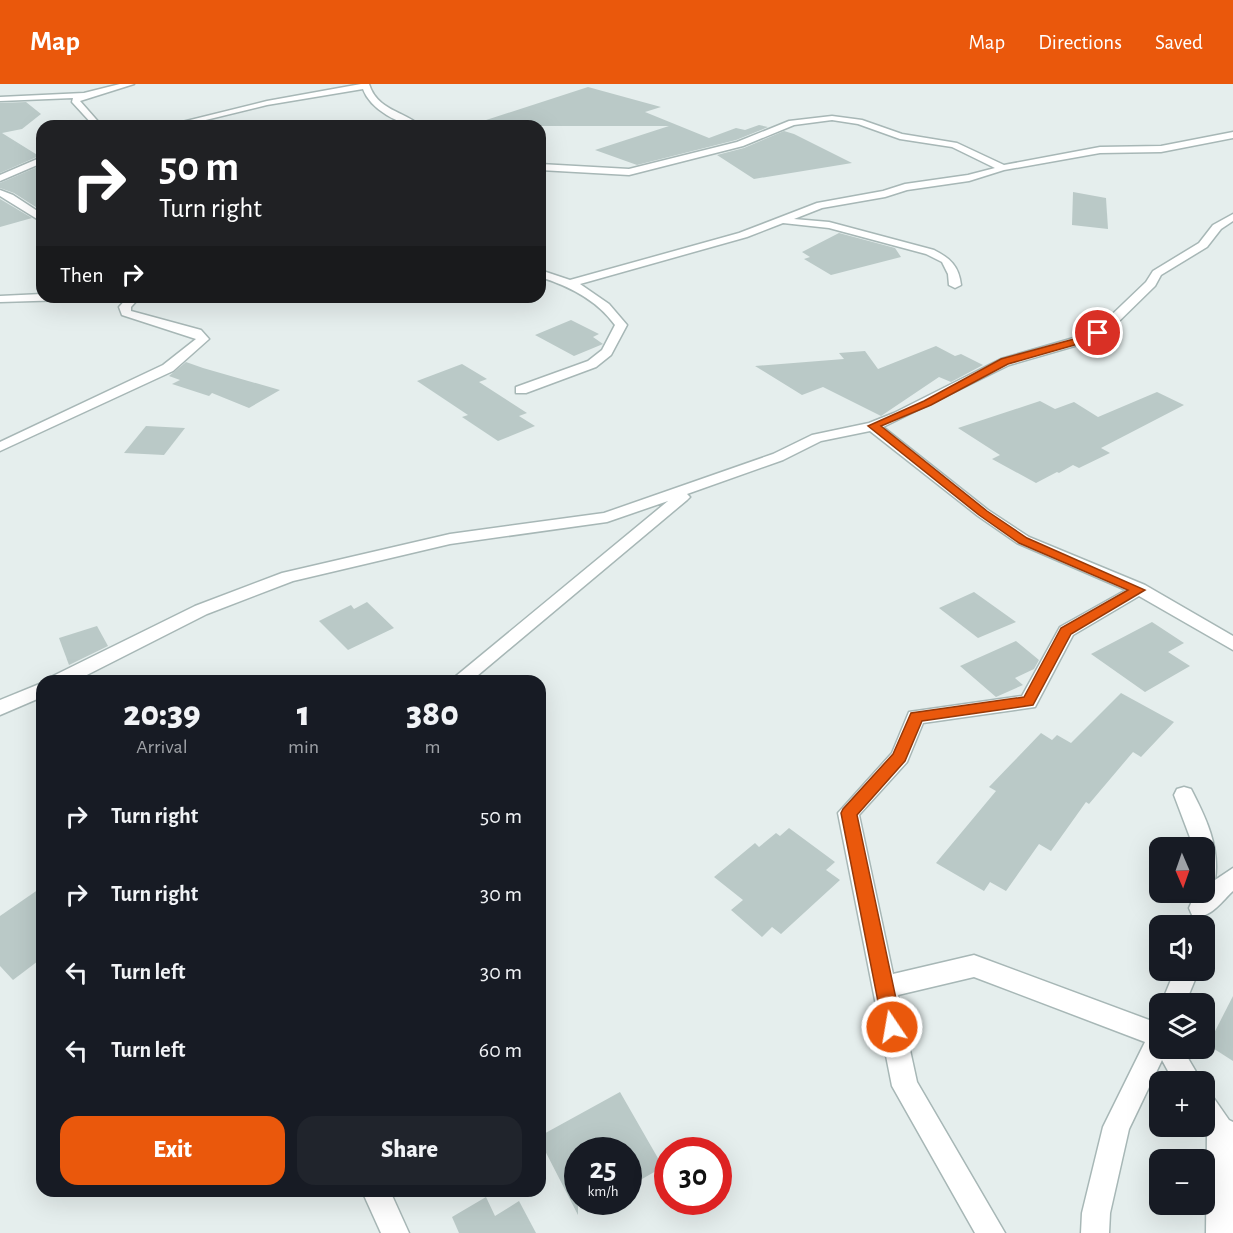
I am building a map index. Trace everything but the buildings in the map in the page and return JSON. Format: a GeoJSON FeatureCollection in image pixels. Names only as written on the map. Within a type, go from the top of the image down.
{"type":"FeatureCollection","features":[{"type":"Feature","properties":{"kind":"street"},"geometry":{"type":"LineString","coordinates":[[0,99],[84,95],[130,84]]}},
{"type":"Feature","properties":{"kind":"street"},"geometry":{"type":"LineString","coordinates":[[195,120],[256,105],[364,85],[379,107],[405,120]]}},
{"type":"Feature","properties":{"kind":"street"},"geometry":{"type":"LineString","coordinates":[[84,95],[75,100],[92,120]]}},
{"type":"Feature","properties":{"kind":"street"},"geometry":{"type":"LineString","coordinates":[[546,168],[617,173],[652,169],[741,144],[792,123],[832,118],[859,122],[900,136],[954,145],[1003,168]]}},
{"type":"Feature","properties":{"kind":"street"},"geometry":{"type":"LineString","coordinates":[[572,283],[743,235],[820,205],[885,194],[898,188],[969,178],[1003,168],[1100,150],[1161,149],[1233,135]]}},
{"type":"Feature","properties":{"kind":"street"},"geometry":{"type":"LineString","coordinates":[[0,178],[36,163]]}},
{"type":"Feature","properties":{"kind":"street"},"geometry":{"type":"LineString","coordinates":[[546,175],[570,170]]}},
{"type":"Feature","properties":{"kind":"street"},"geometry":{"type":"LineString","coordinates":[[0,194],[10,196],[36,215]]}},
{"type":"Feature","properties":{"kind":"street"},"geometry":{"type":"LineString","coordinates":[[72,675],[201,610],[288,577],[450,539],[607,517],[778,457],[817,438],[873,426],[928,403],[1005,362],[1088,338],[1105,328],[1151,284],[1157,273],[1203,245],[1212,237],[1217,227],[1233,217]]}},
{"type":"Feature","properties":{"kind":"street"},"geometry":{"type":"LineString","coordinates":[[782,220],[829,225],[876,240],[930,252],[946,260],[954,274],[955,285]]}},
{"type":"Feature","properties":{"kind":"street"},"geometry":{"type":"LineString","coordinates":[[521,390],[592,364],[607,352],[621,325],[616,317],[572,283],[546,275]]}},
{"type":"Feature","properties":{"kind":"street"},"geometry":{"type":"LineString","coordinates":[[0,299],[36,298]]}},
{"type":"Feature","properties":{"kind":"street"},"geometry":{"type":"LineString","coordinates":[[0,447],[168,368],[203,339],[197,333],[126,313],[125,307],[129,303]]}},
{"type":"Feature","properties":{"kind":"street"},"geometry":{"type":"LineString","coordinates":[[873,426],[983,513],[1023,540],[1138,590],[1233,644]]}},
{"type":"Feature","properties":{"kind":"street"},"geometry":{"type":"LineString","coordinates":[[466,675],[694,488]]}},
{"type":"Feature","properties":{"kind":"street"},"geometry":{"type":"LineString","coordinates":[[990,1233],[905,1086],[848,813],[900,757],[916,717],[1028,702],[1066,631],[1138,590]]}},
{"type":"Feature","properties":{"kind":"street"},"geometry":{"type":"LineString","coordinates":[[0,708],[36,693]]}},
{"type":"Feature","properties":{"kind":"street"},"geometry":{"type":"LineString","coordinates":[[1184,795],[1204,837]]}},
{"type":"Feature","properties":{"kind":"street"},"geometry":{"type":"LineString","coordinates":[[1200,909],[1233,877]]}},
{"type":"Feature","properties":{"kind":"street"},"geometry":{"type":"LineString","coordinates":[[884,987],[974,966],[1149,1033]]}},
{"type":"Feature","properties":{"kind":"street"},"geometry":{"type":"LineString","coordinates":[[1095,1233],[1096,1213],[1116,1127],[1149,1059]]}},
{"type":"Feature","properties":{"kind":"street"},"geometry":{"type":"LineString","coordinates":[[1215,1119],[1226,1132],[1220,1233]]}},
{"type":"Feature","properties":{"kind":"street"},"geometry":{"type":"LineString","coordinates":[[379,1197],[395,1233]]}},
{"type":"Feature","properties":{"kind":"route"},"geometry":{"type":"LineString","coordinates":[[892,1027],[848,813],[900,757],[916,717],[1028,702],[1066,631],[1138,590],[1023,540],[983,513],[897,442],[873,426],[928,403],[1005,362],[1098,333]]}}]}
